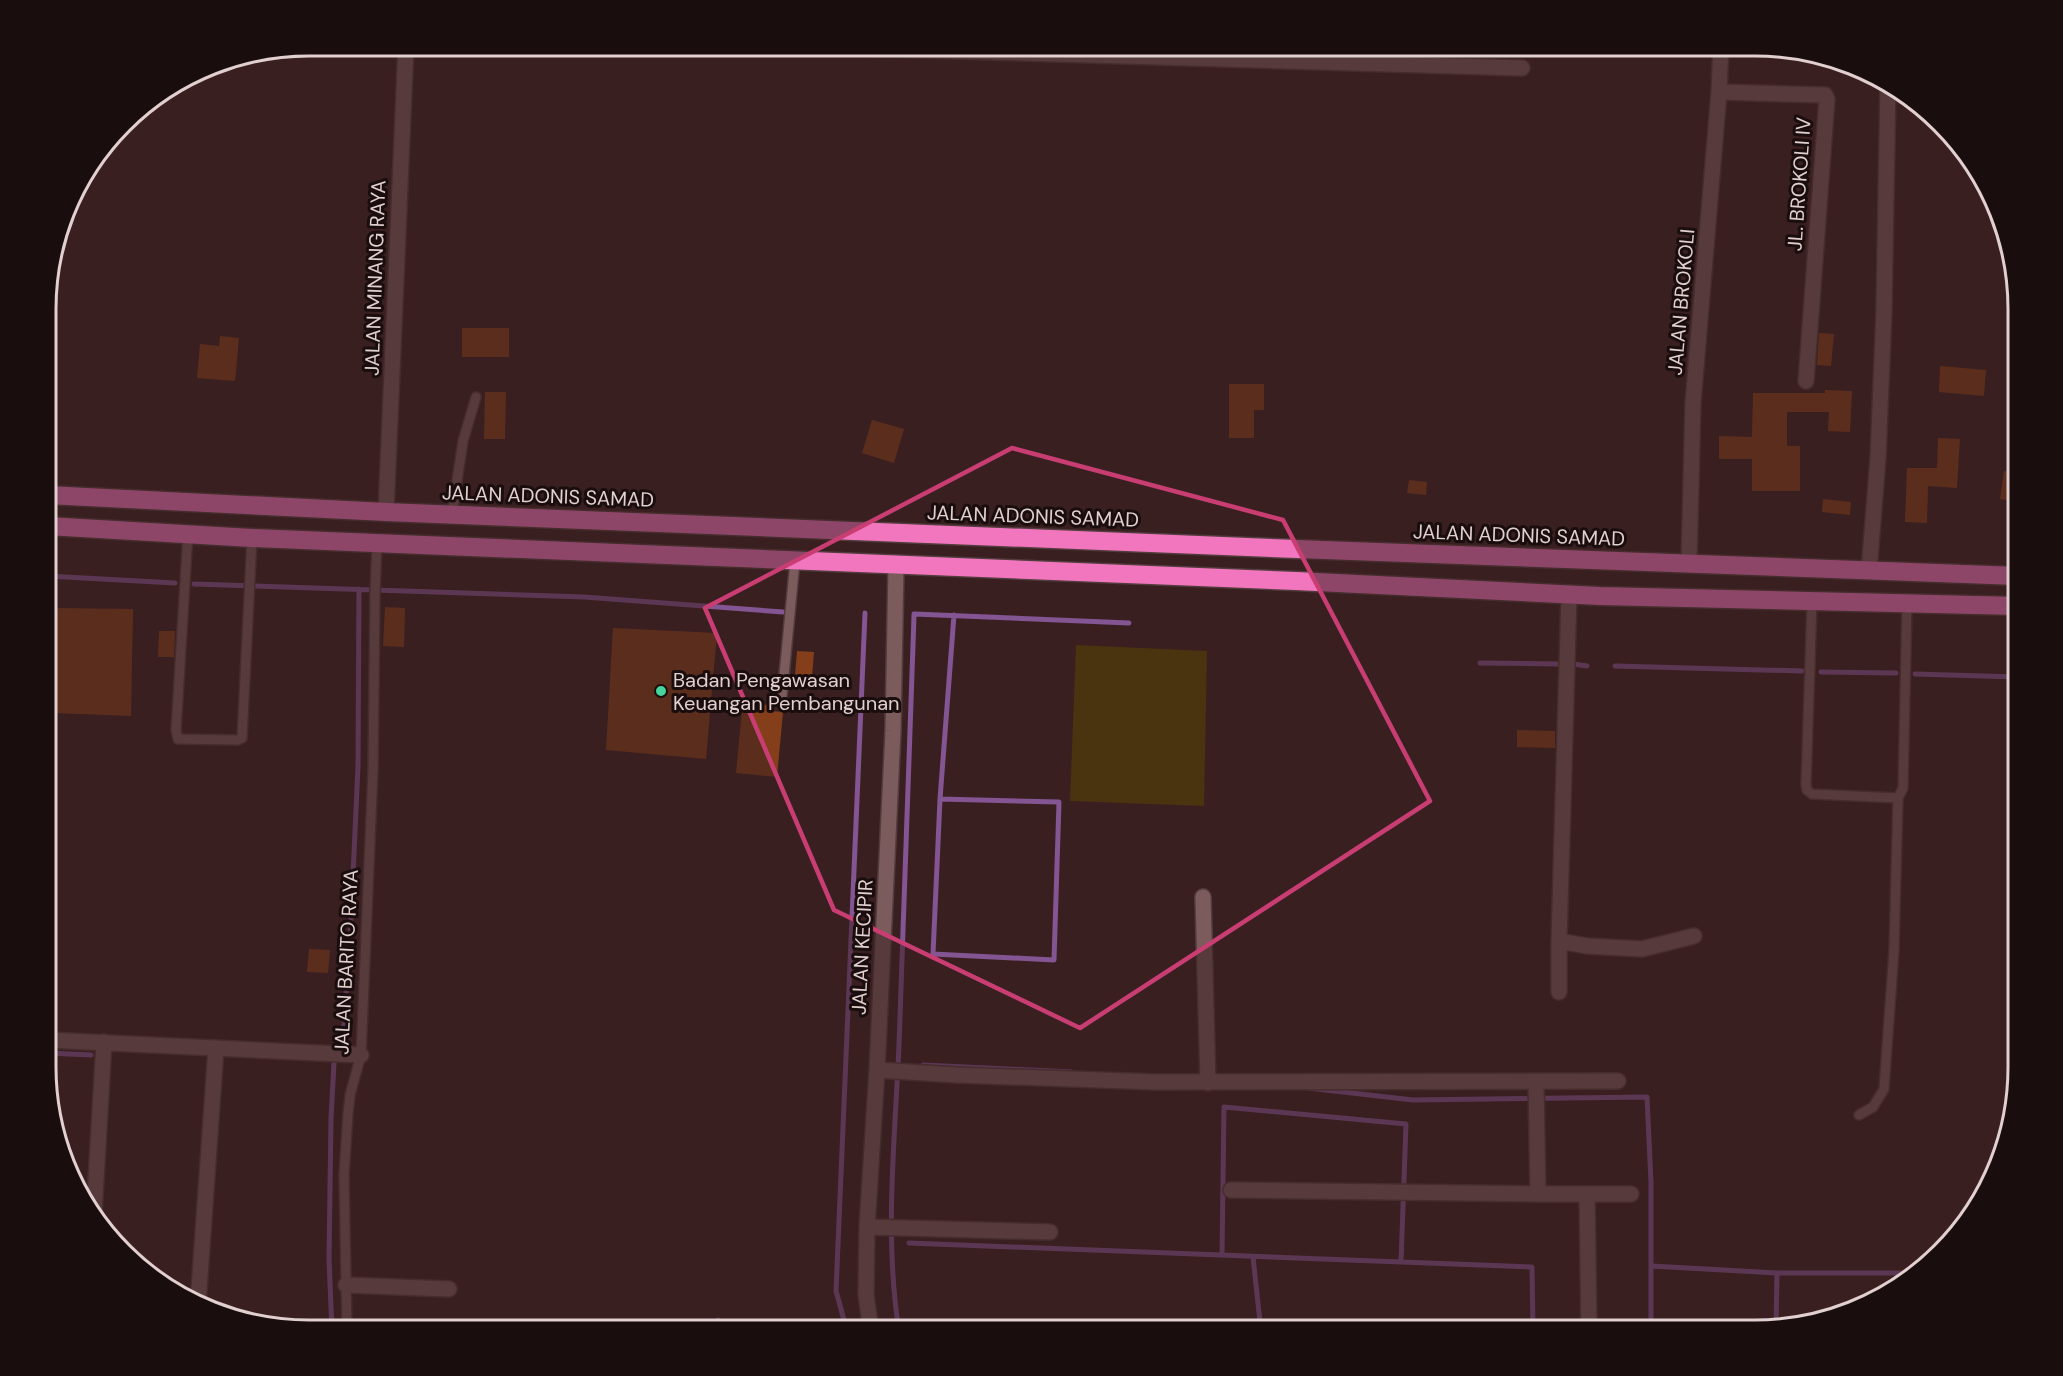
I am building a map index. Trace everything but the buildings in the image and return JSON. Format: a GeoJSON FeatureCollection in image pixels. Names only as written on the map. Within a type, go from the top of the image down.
{"type":"FeatureCollection","features":[{"type":"Feature","properties":{"kind":"highway","name":"JALAN ADONIS SAMAD"},"geometry":{"type":"LineString","coordinates":[[56,495],[386,512],[2008,576]]}},
{"type":"Feature","properties":{"kind":"highway"},"geometry":{"type":"LineString","coordinates":[[188,502],[188,533]]}},
{"type":"Feature","properties":{"kind":"highway"},"geometry":{"type":"LineString","coordinates":[[56,526],[252,538],[1296,581],[1569,595],[2008,606]]}},
{"type":"Feature","properties":{"kind":"highway"},"geometry":{"type":"LineString","coordinates":[[1296,581],[1297,549]]}},
{"type":"Feature","properties":{"kind":"street","name":"JALAN MINANG RAYA"},"geometry":{"type":"LineString","coordinates":[[386,512],[406,56]]}},
{"type":"Feature","properties":{"kind":"street"},"geometry":{"type":"LineString","coordinates":[[1123,56],[1522,68]]}},
{"type":"Feature","properties":{"kind":"street","name":"JALAN BROKOLI"},"geometry":{"type":"LineString","coordinates":[[1689,563],[1694,403],[1721,56]]}},
{"type":"Feature","properties":{"kind":"street","name":"JL. BROKOLI IV"},"geometry":{"type":"LineString","coordinates":[[1719,92],[1825,95],[1827,99],[1806,381]]}},
{"type":"Feature","properties":{"kind":"street"},"geometry":{"type":"LineString","coordinates":[[1869,572],[1878,458],[1884,311],[1888,93]]}},
{"type":"Feature","properties":{"kind":"street","name":"JALAN KECIPIR"},"geometry":{"type":"LineString","coordinates":[[870,1321],[866,1295],[867,1227],[885,1070],[896,565]]}},
{"type":"Feature","properties":{"kind":"street"},"geometry":{"type":"LineString","coordinates":[[1559,992],[1569,595]]}},
{"type":"Feature","properties":{"kind":"street"},"geometry":{"type":"LineString","coordinates":[[1203,897],[1208,1083]]}},
{"type":"Feature","properties":{"kind":"street"},"geometry":{"type":"LineString","coordinates":[[1559,941],[1587,946],[1642,949],[1694,936]]}},
{"type":"Feature","properties":{"kind":"street"},"geometry":{"type":"LineString","coordinates":[[56,1040],[361,1055]]}},
{"type":"Feature","properties":{"kind":"street"},"geometry":{"type":"LineString","coordinates":[[95,1203],[104,1042]]}},
{"type":"Feature","properties":{"kind":"street"},"geometry":{"type":"LineString","coordinates":[[199,1295],[216,1048]]}},
{"type":"Feature","properties":{"kind":"street"},"geometry":{"type":"LineString","coordinates":[[885,1070],[1208,1083],[1536,1087],[1618,1081]]}},
{"type":"Feature","properties":{"kind":"street"},"geometry":{"type":"LineString","coordinates":[[1536,1087],[1539,1194]]}},
{"type":"Feature","properties":{"kind":"street"},"geometry":{"type":"LineString","coordinates":[[1231,1190],[1631,1194]]}},
{"type":"Feature","properties":{"kind":"street"},"geometry":{"type":"LineString","coordinates":[[1587,1194],[1589,1321]]}},
{"type":"Feature","properties":{"kind":"street"},"geometry":{"type":"LineString","coordinates":[[867,1227],[1050,1232]]}},
{"type":"Feature","properties":{"kind":"street"},"geometry":{"type":"LineString","coordinates":[[346,1285],[449,1289]]}},
{"type":"Feature","properties":{"kind":"lane"},"geometry":{"type":"LineString","coordinates":[[452,514],[463,441],[476,397]]}},
{"type":"Feature","properties":{"kind":"lane"},"geometry":{"type":"LineString","coordinates":[[188,533],[176,730],[178,739],[238,740],[242,738],[252,538]]}},
{"type":"Feature","properties":{"kind":"lane","name":"JALAN BARITO RAYA"},"geometry":{"type":"LineString","coordinates":[[347,1321],[344,1175],[350,1095],[361,1055],[373,770],[377,543]]}},
{"type":"Feature","properties":{"kind":"lane"},"geometry":{"type":"LineString","coordinates":[[782,696],[795,561]]}},
{"type":"Feature","properties":{"kind":"lane"},"geometry":{"type":"LineString","coordinates":[[1812,601],[1807,790],[1812,794],[1898,798]]}},
{"type":"Feature","properties":{"kind":"lane"},"geometry":{"type":"LineString","coordinates":[[1859,1115],[1873,1107],[1884,1089],[1894,950],[1898,798],[1903,788],[1907,603]]}},
{"type":"Feature","properties":{"kind":"highlighted area"},"geometry":{"type":"Polygon","coordinates":[[[1012,448],[1283,520],[1430,801],[1080,1028],[834,910],[705,608],[1012,448]]]}},
{"type":"Feature","properties":{"kind":"shaded area"},"geometry":{"type":"Polygon","coordinates":[[[1076,645],[1207,651],[1204,806],[1070,801],[1076,645]]]}},
{"type":"Feature","properties":{"kind":"waterway"},"geometry":{"type":"LineString","coordinates":[[56,576],[175,583]]}},
{"type":"Feature","properties":{"kind":"waterway"},"geometry":{"type":"LineString","coordinates":[[194,584],[584,597],[783,612]]}},
{"type":"Feature","properties":{"kind":"waterway"},"geometry":{"type":"LineString","coordinates":[[332,1321],[329,1259],[331,1118],[334,1063],[344,1024],[351,919],[358,766],[359,589]]}},
{"type":"Feature","properties":{"kind":"waterway"},"geometry":{"type":"LineString","coordinates":[[844,1321],[836,1291],[865,613]]}},
{"type":"Feature","properties":{"kind":"waterway"},"geometry":{"type":"LineString","coordinates":[[898,1321],[891,1224],[914,614],[1129,623]]}},
{"type":"Feature","properties":{"kind":"waterway"},"geometry":{"type":"LineString","coordinates":[[940,799],[1059,802],[1054,960],[933,954],[940,799],[954,615]]}},
{"type":"Feature","properties":{"kind":"waterway"},"geometry":{"type":"LineString","coordinates":[[1480,663],[1560,664]]}},
{"type":"Feature","properties":{"kind":"waterway"},"geometry":{"type":"LineString","coordinates":[[1573,664],[1587,666]]}},
{"type":"Feature","properties":{"kind":"waterway"},"geometry":{"type":"LineString","coordinates":[[1615,666],[1802,671]]}},
{"type":"Feature","properties":{"kind":"waterway"},"geometry":{"type":"LineString","coordinates":[[1821,672],[1896,673]]}},
{"type":"Feature","properties":{"kind":"waterway"},"geometry":{"type":"LineString","coordinates":[[1915,674],[2008,677]]}},
{"type":"Feature","properties":{"kind":"waterway"},"geometry":{"type":"LineString","coordinates":[[56,1053],[91,1055]]}},
{"type":"Feature","properties":{"kind":"waterway"},"geometry":{"type":"LineString","coordinates":[[923,1065],[1072,1072]]}},
{"type":"Feature","properties":{"kind":"waterway"},"geometry":{"type":"LineString","coordinates":[[1308,1088],[1413,1100],[1647,1097],[1651,1183],[1651,1321]]}},
{"type":"Feature","properties":{"kind":"waterway"},"geometry":{"type":"LineString","coordinates":[[1222,1255],[1224,1107],[1406,1124],[1401,1262]]}},
{"type":"Feature","properties":{"kind":"waterway"},"geometry":{"type":"LineString","coordinates":[[909,1243],[1532,1267],[1533,1321]]}},
{"type":"Feature","properties":{"kind":"waterway"},"geometry":{"type":"LineString","coordinates":[[1253,1257],[1260,1321]]}},
{"type":"Feature","properties":{"kind":"waterway"},"geometry":{"type":"LineString","coordinates":[[1651,1266],[1777,1273]]}},
{"type":"Feature","properties":{"kind":"waterway"},"geometry":{"type":"LineString","coordinates":[[1776,1319],[1777,1273],[1902,1273]]}},
{"type":"Feature","properties":{"kind":"place","name":"Badan Pengawasan Keuangan Pembangunan"},"geometry":{"type":"Point","coordinates":[661,691]}}]}
